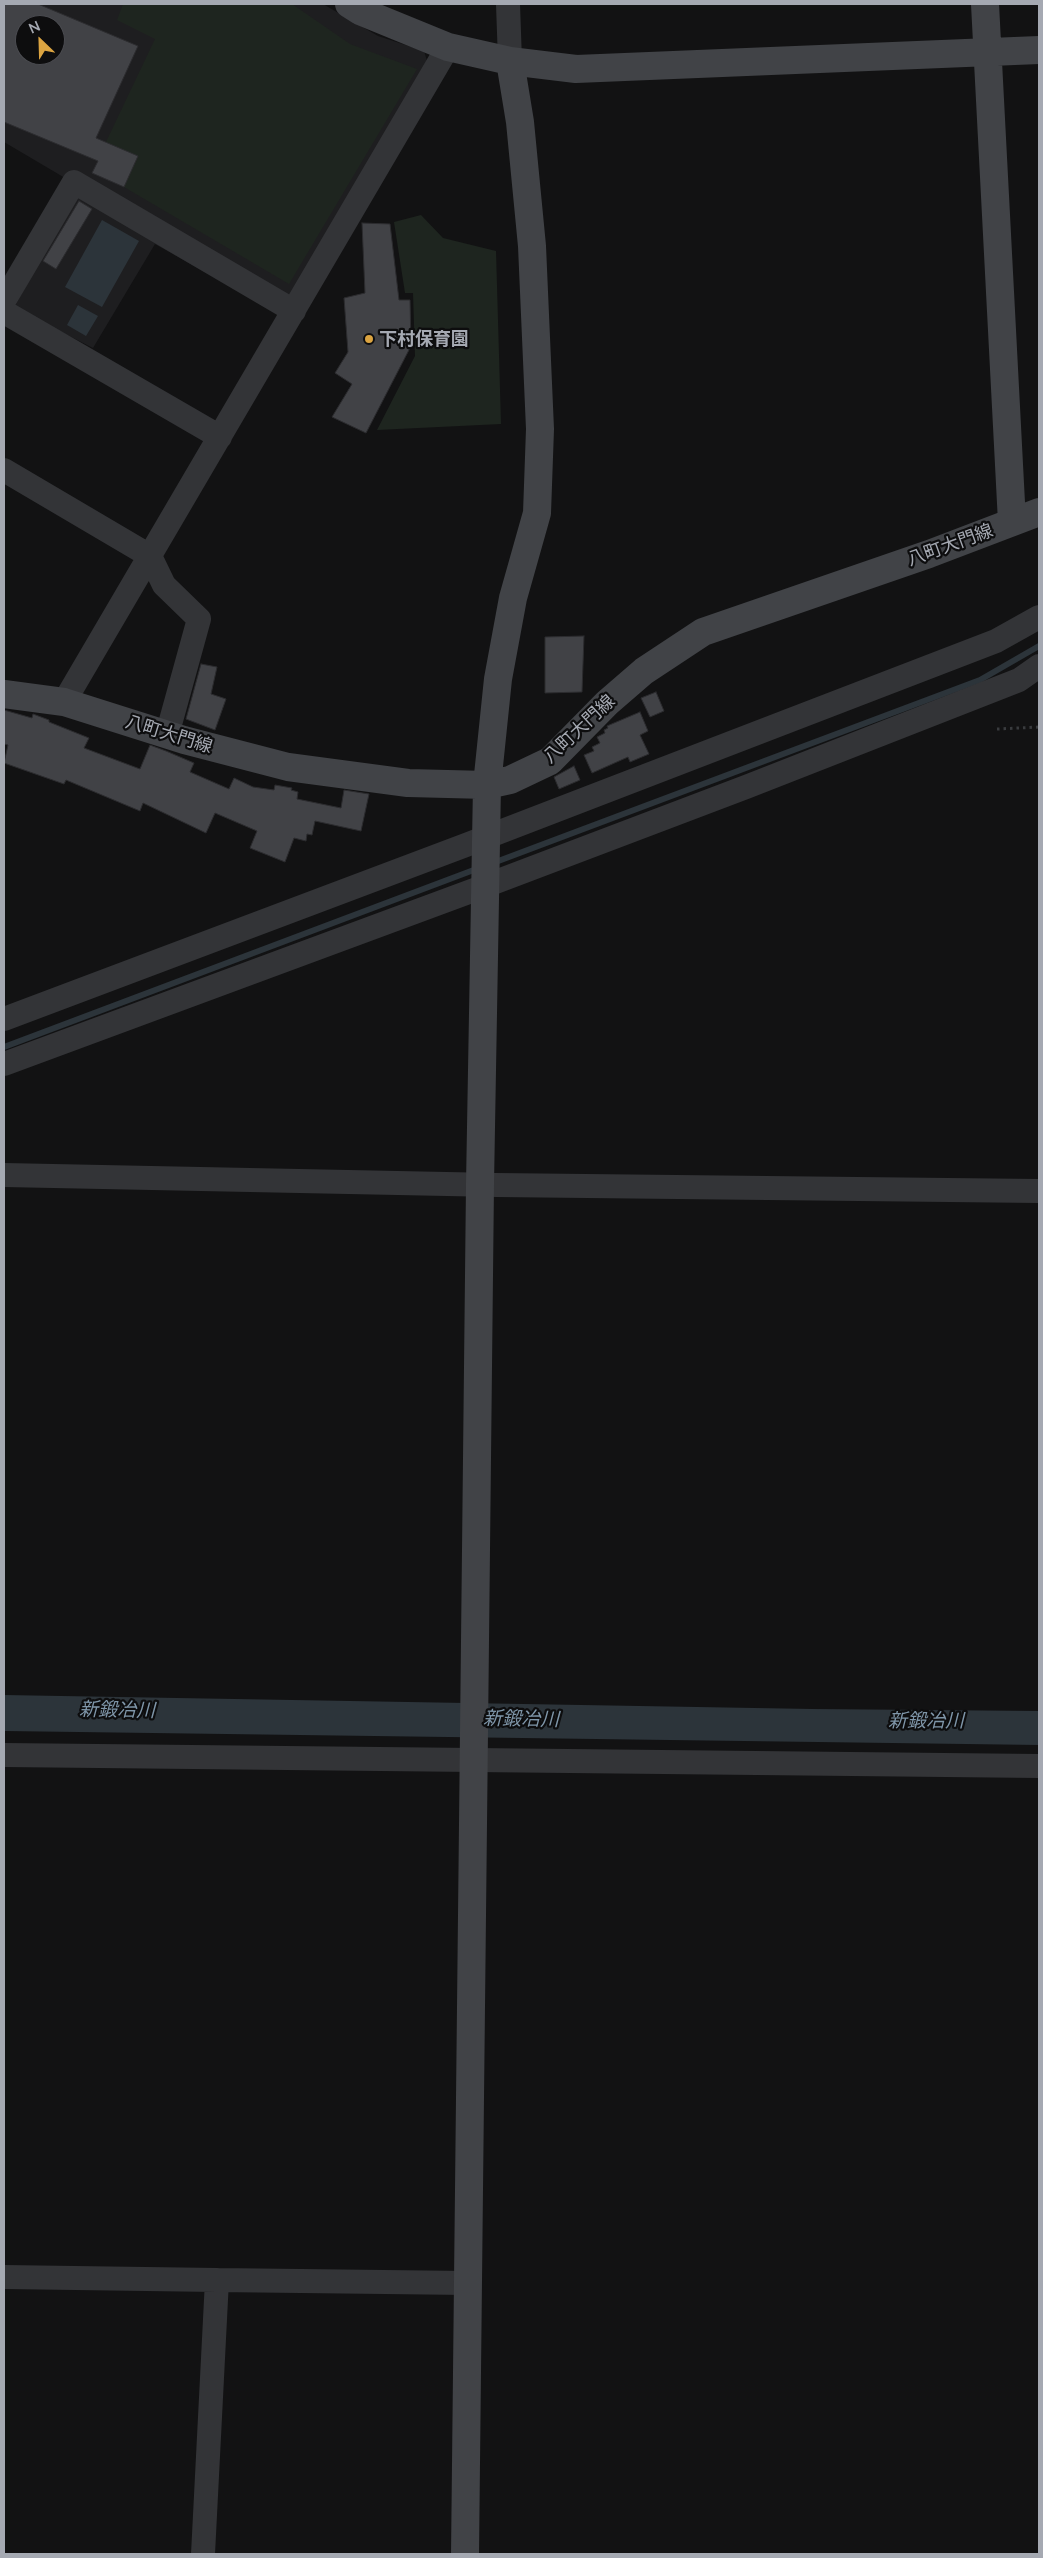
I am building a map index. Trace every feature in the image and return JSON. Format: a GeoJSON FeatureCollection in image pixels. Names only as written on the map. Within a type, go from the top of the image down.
{"type":"FeatureCollection","features":[{"type":"Feature","properties":{"kind":"street"},"geometry":{"type":"LineString","coordinates":[[349,4],[360,11],[448,48],[510,61],[576,69],[1039,50]]}},
{"type":"Feature","properties":{"kind":"street"},"geometry":{"type":"LineString","coordinates":[[465,2554],[480,1184],[487,785],[498,678],[513,598],[536,513],[540,429],[532,246],[520,122],[510,61],[508,4]]}},
{"type":"Feature","properties":{"kind":"street"},"geometry":{"type":"LineString","coordinates":[[985,4],[1012,522]]}},
{"type":"Feature","properties":{"kind":"street"},"geometry":{"type":"LineString","coordinates":[[64,702],[448,48]]}},
{"type":"Feature","properties":{"kind":"street"},"geometry":{"type":"LineString","coordinates":[[4,301],[74,182],[294,311]]}},
{"type":"Feature","properties":{"kind":"street"},"geometry":{"type":"LineString","coordinates":[[4,312],[220,437]]}},
{"type":"Feature","properties":{"kind":"street"},"geometry":{"type":"LineString","coordinates":[[4,470],[150,556],[164,585],[199,619],[167,735]]}},
{"type":"Feature","properties":{"kind":"street","name":"八町大門線"},"geometry":{"type":"LineString","coordinates":[[4,694],[64,702],[167,735],[288,767],[408,783],[487,785],[510,780],[550,761],[607,703],[644,671],[703,632],[929,554],[1039,512]]}},
{"type":"Feature","properties":{"kind":"street"},"geometry":{"type":"LineString","coordinates":[[4,1019],[487,837],[996,641],[1039,617]]}},
{"type":"Feature","properties":{"kind":"street"},"geometry":{"type":"LineString","coordinates":[[4,1064],[485,886],[1019,680],[1039,666]]}},
{"type":"Feature","properties":{"kind":"street"},"geometry":{"type":"LineString","coordinates":[[4,1175],[480,1184],[1039,1191]]}},
{"type":"Feature","properties":{"kind":"street"},"geometry":{"type":"LineString","coordinates":[[4,1754],[473,1753],[1039,1766]]}},
{"type":"Feature","properties":{"kind":"street"},"geometry":{"type":"LineString","coordinates":[[4,2277],[468,2282]]}},
{"type":"Feature","properties":{"kind":"street"},"geometry":{"type":"LineString","coordinates":[[203,2554],[218,2280]]}},
{"type":"Feature","properties":{"kind":"path"},"geometry":{"type":"LineString","coordinates":[[997,729],[1039,727]]}},
{"type":"Feature","properties":{"kind":"shaded area"},"geometry":{"type":"Polygon","coordinates":[[[4,4],[323,4],[378,36],[424,51],[428,64],[279,314],[155,244],[93,348],[14,308],[76,194],[65,178],[4,142],[4,4]]]}},
{"type":"Feature","properties":{"kind":"shaded area"},"geometry":{"type":"Polygon","coordinates":[[[123,4],[292,4],[350,44],[417,69],[289,284],[124,187],[138,157],[106,142],[155,39],[117,20],[123,4]]]}},
{"type":"Feature","properties":{"kind":"shaded area"},"geometry":{"type":"Polygon","coordinates":[[[421,215],[443,238],[496,251],[501,424],[377,430],[415,356],[413,293],[405,293],[394,222],[421,215]]]}},
{"type":"Feature","properties":{"kind":"water"},"geometry":{"type":"Polygon","coordinates":[[[102,220],[139,241],[102,307],[65,287],[102,220]]]}},
{"type":"Feature","properties":{"kind":"water"},"geometry":{"type":"Polygon","coordinates":[[[78,305],[98,316],[86,336],[67,325],[78,305]]]}},
{"type":"Feature","properties":{"kind":"water","name":"新鍛冶川"},"geometry":{"type":"Polygon","coordinates":[[[4,1695],[1039,1711],[1039,1745],[4,1731],[4,1695]]]}},
{"type":"Feature","properties":{"kind":"building"},"geometry":{"type":"Polygon","coordinates":[[[4,4],[38,4],[64,15],[15,15],[15,65],[65,65],[65,15],[138,46],[96,138],[138,156],[124,187],[92,173],[98,161],[4,122],[4,4]]]}},
{"type":"Feature","properties":{"kind":"building"},"geometry":{"type":"Polygon","coordinates":[[[79,201],[92,209],[56,269],[43,261],[79,201]]]}},
{"type":"Feature","properties":{"kind":"building"},"geometry":{"type":"Polygon","coordinates":[[[362,223],[390,224],[399,300],[410,300],[411,346],[366,433],[332,417],[352,384],[335,373],[348,352],[344,298],[365,293],[362,223]]]}},
{"type":"Feature","properties":{"kind":"building"},"geometry":{"type":"Polygon","coordinates":[[[584,636],[582,692],[545,693],[545,637],[584,636]]]}},
{"type":"Feature","properties":{"kind":"building"},"geometry":{"type":"Polygon","coordinates":[[[201,664],[217,667],[211,694],[226,699],[215,730],[186,719],[201,664]]]}},
{"type":"Feature","properties":{"kind":"building"},"geometry":{"type":"Polygon","coordinates":[[[656,692],[664,711],[650,717],[641,698],[656,692]]]}},
{"type":"Feature","properties":{"kind":"building"},"geometry":{"type":"Polygon","coordinates":[[[4,710],[32,718],[33,714],[49,720],[49,722],[89,738],[84,748],[140,769],[150,745],[194,763],[190,772],[229,789],[234,778],[253,787],[274,790],[275,785],[292,788],[291,790],[298,792],[297,799],[341,808],[344,790],[369,794],[361,831],[315,821],[312,835],[307,834],[306,841],[294,838],[285,862],[250,848],[257,831],[215,813],[206,833],[143,803],[140,811],[66,780],[64,784],[4,763],[8,745],[4,744],[4,710]]]}},
{"type":"Feature","properties":{"kind":"building"},"geometry":{"type":"Polygon","coordinates":[[[640,712],[648,731],[640,735],[649,754],[630,762],[628,757],[592,773],[584,755],[594,751],[592,747],[600,743],[597,737],[605,733],[604,730],[608,728],[607,726],[640,712]]]}},
{"type":"Feature","properties":{"kind":"building"},"geometry":{"type":"Polygon","coordinates":[[[574,766],[580,780],[559,789],[554,777],[574,766]]]}},
{"type":"Feature","properties":{"kind":"waterway"},"geometry":{"type":"LineString","coordinates":[[493,863],[980,680],[1039,646]]}},
{"type":"Feature","properties":{"kind":"waterway"},"geometry":{"type":"LineString","coordinates":[[4,1047],[479,868]]}},
{"type":"Feature","properties":{"kind":"place","name":"下村保育園"},"geometry":{"type":"Point","coordinates":[369,339]}}]}
